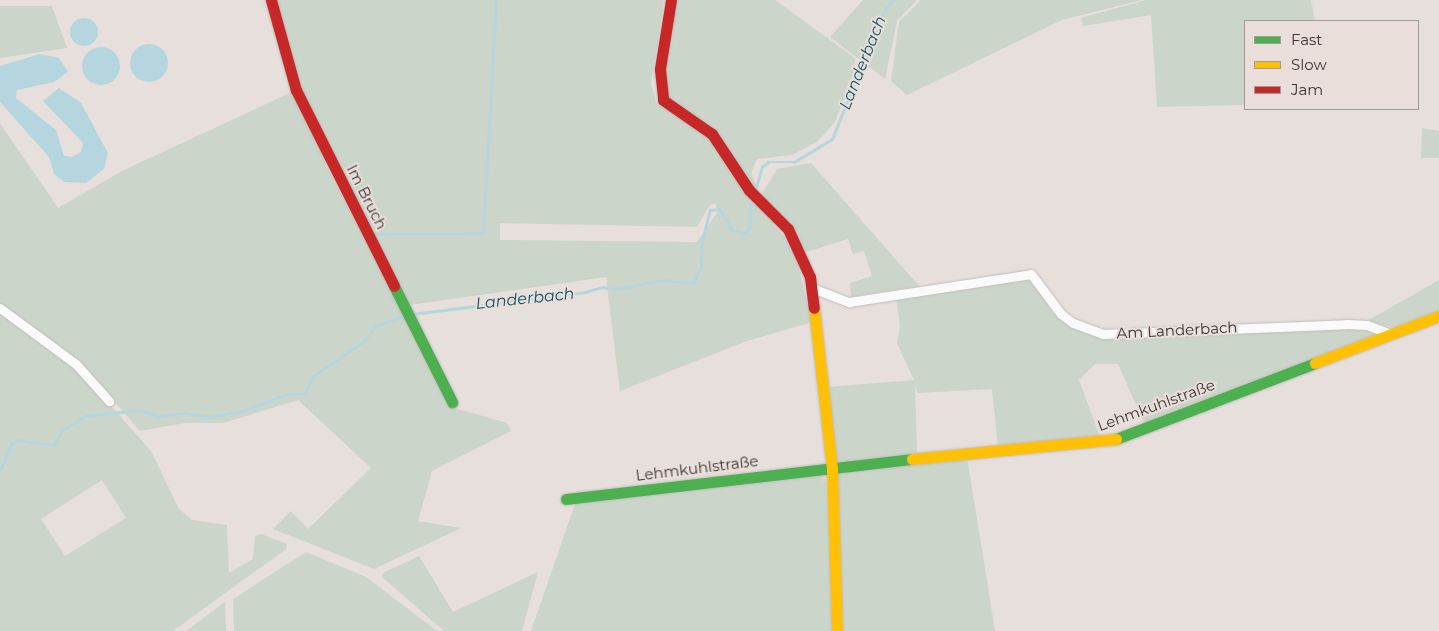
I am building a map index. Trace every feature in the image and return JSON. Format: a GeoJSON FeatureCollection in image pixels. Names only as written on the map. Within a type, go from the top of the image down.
{"type":"FeatureCollection","features":[{"type":"Feature","properties":{"kind":"street","name":"Im Bruch"},"geometry":{"type":"LineString","coordinates":[[271,0],[296,90],[452,402]]}},
{"type":"Feature","properties":{"kind":"street"},"geometry":{"type":"LineString","coordinates":[[671,0],[660,94],[667,106],[712,134],[749,190],[761,200],[791,235],[807,266],[812,288],[832,469],[837,631]]}},
{"type":"Feature","properties":{"kind":"street","name":"Am Landerbach"},"geometry":{"type":"LineString","coordinates":[[812,288],[849,302],[1031,274],[1061,314],[1080,327],[1103,334],[1347,324],[1367,325],[1391,334]]}},
{"type":"Feature","properties":{"kind":"street"},"geometry":{"type":"LineString","coordinates":[[0,308],[76,364],[109,401]]}},
{"type":"Feature","properties":{"kind":"street","name":"Lehmkuhlstraße"},"geometry":{"type":"LineString","coordinates":[[566,499],[832,469],[1107,442],[1439,316]]}},
{"type":"Feature","properties":{"kind":"shaded area"},"geometry":{"type":"Polygon","coordinates":[[[276,0],[664,0],[651,83],[656,102],[710,137],[730,173],[794,248],[812,322],[744,342],[620,391],[606,277],[409,305],[300,89],[276,0]],[[715,203],[709,206],[697,227],[500,223],[500,240],[697,242],[718,211],[715,203]]]}},
{"type":"Feature","properties":{"kind":"shaded area"},"geometry":{"type":"Polygon","coordinates":[[[676,0],[775,0],[855,58],[854,73],[835,122],[817,142],[792,155],[757,159],[751,174],[756,185],[754,190],[716,133],[667,99],[663,83],[676,0]]]}},
{"type":"Feature","properties":{"kind":"shaded area"},"geometry":{"type":"Polygon","coordinates":[[[863,0],[917,0],[897,21],[885,79],[830,37],[863,0]]]}},
{"type":"Feature","properties":{"kind":"shaded area"},"geometry":{"type":"Polygon","coordinates":[[[921,0],[1142,0],[1062,20],[907,95],[891,81],[899,22],[921,0]]]}},
{"type":"Feature","properties":{"kind":"shaded area"},"geometry":{"type":"Polygon","coordinates":[[[1146,0],[1311,0],[1315,20],[1244,20],[1244,105],[1157,107],[1151,15],[1083,26],[1081,18],[1146,0]]]}},
{"type":"Feature","properties":{"kind":"shaded area"},"geometry":{"type":"Polygon","coordinates":[[[0,6],[52,6],[67,48],[0,58],[0,6]]]}},
{"type":"Feature","properties":{"kind":"shaded area"},"geometry":{"type":"Polygon","coordinates":[[[294,91],[327,167],[451,407],[507,423],[511,431],[432,471],[418,521],[461,528],[374,569],[273,529],[291,511],[308,529],[371,468],[298,400],[223,423],[185,423],[140,431],[79,361],[0,304],[0,123],[58,208],[122,171],[294,91]]]}},
{"type":"Feature","properties":{"kind":"shaded area"},"geometry":{"type":"Polygon","coordinates":[[[1422,128],[1439,131],[1439,158],[1421,158],[1422,128]]]}},
{"type":"Feature","properties":{"kind":"shaded area"},"geometry":{"type":"Polygon","coordinates":[[[811,163],[919,286],[851,297],[850,283],[872,276],[864,251],[853,254],[848,239],[806,252],[762,194],[777,169],[811,163]]]}},
{"type":"Feature","properties":{"kind":"shaded area"},"geometry":{"type":"Polygon","coordinates":[[[1030,278],[1053,313],[1101,336],[1131,338],[1211,330],[1358,327],[1378,332],[1378,336],[1145,425],[1118,364],[1095,364],[1079,380],[1101,440],[998,447],[992,389],[918,393],[915,385],[917,455],[842,464],[834,459],[827,387],[914,380],[897,343],[900,327],[896,297],[1030,278]]]}},
{"type":"Feature","properties":{"kind":"shaded area"},"geometry":{"type":"Polygon","coordinates":[[[1439,280],[1439,310],[1397,328],[1367,321],[1439,280]]]}},
{"type":"Feature","properties":{"kind":"shaded area"},"geometry":{"type":"Polygon","coordinates":[[[0,311],[75,365],[151,451],[179,509],[192,520],[227,525],[229,573],[253,559],[255,536],[261,534],[287,544],[286,549],[173,631],[0,631],[0,311]],[[102,480],[41,519],[65,556],[126,518],[102,480]]]}},
{"type":"Feature","properties":{"kind":"shaded area"},"geometry":{"type":"Polygon","coordinates":[[[967,457],[995,631],[841,631],[837,472],[967,457]]]}},
{"type":"Feature","properties":{"kind":"shaded area"},"geometry":{"type":"Polygon","coordinates":[[[822,474],[822,486],[823,475],[826,483],[834,631],[531,631],[575,504],[822,474]]]}},
{"type":"Feature","properties":{"kind":"shaded area"},"geometry":{"type":"Polygon","coordinates":[[[306,552],[366,577],[437,631],[234,631],[233,599],[306,552]]]}},
{"type":"Feature","properties":{"kind":"shaded area"},"geometry":{"type":"Polygon","coordinates":[[[419,556],[453,612],[538,572],[522,631],[444,631],[382,577],[383,573],[419,556]]]}},
{"type":"Feature","properties":{"kind":"shaded area"},"geometry":{"type":"Polygon","coordinates":[[[225,602],[226,631],[186,631],[225,602]]]}},
{"type":"Feature","properties":{"kind":"water"},"geometry":{"type":"Polygon","coordinates":[[[84,18],[94,22],[98,32],[94,42],[84,46],[74,42],[70,32],[74,22],[84,18]]]}},
{"type":"Feature","properties":{"kind":"water"},"geometry":{"type":"Polygon","coordinates":[[[149,44],[163,49],[168,63],[163,77],[149,82],[135,77],[130,63],[135,49],[149,44]]]}},
{"type":"Feature","properties":{"kind":"water"},"geometry":{"type":"Polygon","coordinates":[[[101,47],[115,52],[120,66],[115,80],[101,85],[87,80],[82,66],[87,52],[101,47]]]}},
{"type":"Feature","properties":{"kind":"water"},"geometry":{"type":"Polygon","coordinates":[[[40,54],[59,58],[68,72],[54,82],[17,90],[16,98],[56,130],[64,156],[72,157],[81,152],[83,143],[43,101],[59,88],[81,103],[108,153],[104,169],[86,183],[64,182],[54,174],[49,157],[0,102],[0,66],[40,54]]]}},
{"type":"Feature","properties":{"kind":"waterway"},"geometry":{"type":"LineString","coordinates":[[374,234],[483,233],[496,0]]}},
{"type":"Feature","properties":{"kind":"waterway","name":"Landerbach"},"geometry":{"type":"LineString","coordinates":[[755,191],[762,167],[768,162],[794,162],[832,139],[885,9],[894,0]]}},
{"type":"Feature","properties":{"kind":"waterway","name":"Landerbach"},"geometry":{"type":"LineString","coordinates":[[412,314],[585,292],[603,287],[616,289],[664,280],[694,283],[701,266],[702,241],[710,210],[720,209],[732,230],[745,233],[750,226],[751,198]]}},
{"type":"Feature","properties":{"kind":"waterway","name":"Landerbach"},"geometry":{"type":"LineString","coordinates":[[0,470],[11,444],[19,440],[54,445],[61,431],[85,416],[140,410],[159,416],[186,413],[208,417],[239,412],[288,394],[305,393],[313,376],[363,342],[377,325],[404,316]]}},
{"type":"Feature","properties":{"kind":"traffic: fast"},"geometry":{"type":"LineString","coordinates":[[394,286],[452,402]]}},
{"type":"Feature","properties":{"kind":"traffic: fast"},"geometry":{"type":"LineString","coordinates":[[1116,439],[1315,363]]}},
{"type":"Feature","properties":{"kind":"traffic: fast"},"geometry":{"type":"LineString","coordinates":[[566,499],[912,459]]}},
{"type":"Feature","properties":{"kind":"traffic: slow"},"geometry":{"type":"LineString","coordinates":[[814,308],[832,469],[837,631]]}},
{"type":"Feature","properties":{"kind":"traffic: slow"},"geometry":{"type":"LineString","coordinates":[[1315,363],[1439,316]]}},
{"type":"Feature","properties":{"kind":"traffic: slow"},"geometry":{"type":"LineString","coordinates":[[912,459],[1116,439]]}},
{"type":"Feature","properties":{"kind":"traffic: jam"},"geometry":{"type":"LineString","coordinates":[[271,0],[296,90],[394,286]]}},
{"type":"Feature","properties":{"kind":"traffic: jam"},"geometry":{"type":"LineString","coordinates":[[671,0],[660,69],[663,100],[712,134],[749,190],[788,229],[810,277],[814,308]]}}]}
